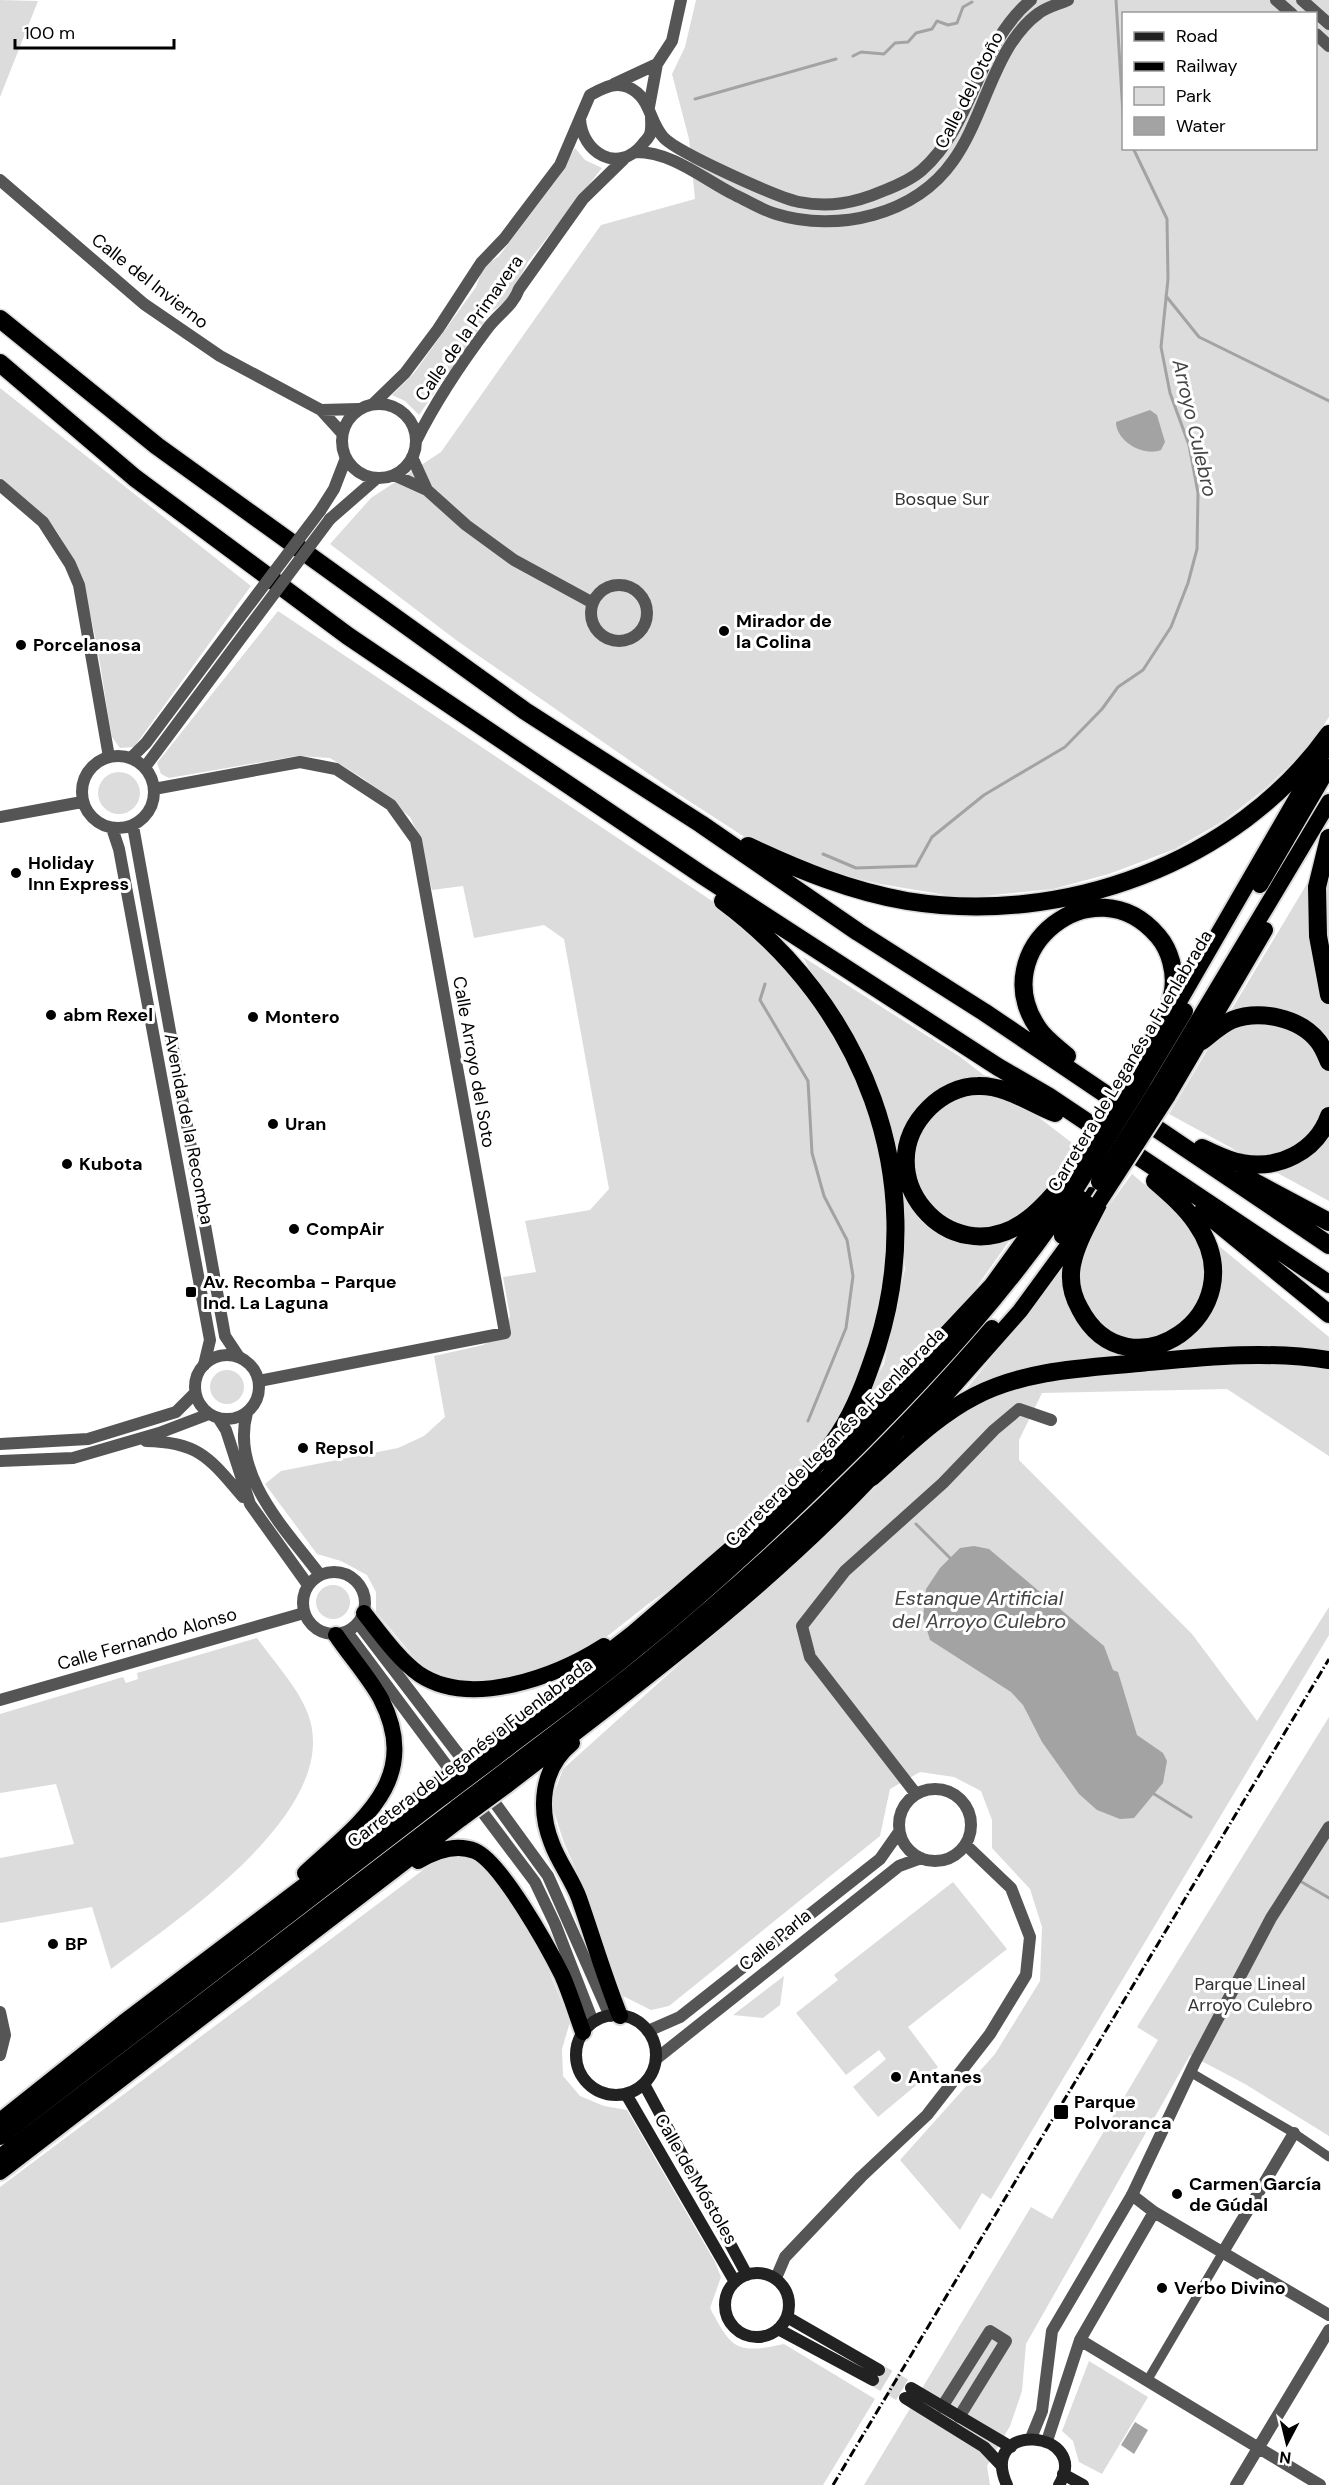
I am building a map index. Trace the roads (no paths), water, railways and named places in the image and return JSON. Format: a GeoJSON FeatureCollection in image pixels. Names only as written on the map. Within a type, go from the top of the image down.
{"type":"FeatureCollection","features":[{"type":"Feature","properties":{"kind":"highway"},"geometry":{"type":"LineString","coordinates":[[0,319],[157,446],[525,711],[701,824],[858,932],[984,1012],[1329,1245]]}},
{"type":"Feature","properties":{"kind":"highway"},"geometry":{"type":"LineString","coordinates":[[0,363],[135,478],[348,636],[702,875],[998,1067],[1048,1096],[1329,1284]]}},
{"type":"Feature","properties":{"kind":"highway"},"geometry":{"type":"LineString","coordinates":[[701,824],[801,871],[876,894],[959,906],[1044,902],[1116,885],[1191,854],[1267,802],[1294,778],[1329,734]]}},
{"type":"Feature","properties":{"kind":"highway"},"geometry":{"type":"LineString","coordinates":[[615,2016],[578,1897],[552,1845],[545,1820],[544,1793],[552,1768],[569,1745],[631,1697],[810,1539],[872,1477],[977,1363],[1020,1311],[1083,1191],[1149,1087],[1201,965],[1329,742]]}},
{"type":"Feature","properties":{"kind":"highway","name":"Carretera de Leganés a Fuenlabrada"},"geometry":{"type":"LineString","coordinates":[[1149,1087],[1329,767]]}},
{"type":"Feature","properties":{"kind":"highway","name":"Carretera de Leganés a Fuenlabrada"},"geometry":{"type":"LineString","coordinates":[[0,2137],[499,1765],[775,1529],[897,1408],[966,1334],[1083,1191],[1329,802]]}},
{"type":"Feature","properties":{"kind":"highway"},"geometry":{"type":"LineString","coordinates":[[1202,1041],[1329,821]]}},
{"type":"Feature","properties":{"kind":"highway"},"geometry":{"type":"LineString","coordinates":[[1329,838],[1317,887],[1318,936],[1329,995]]}},
{"type":"Feature","properties":{"kind":"highway"},"geometry":{"type":"LineString","coordinates":[[702,875],[705,888],[768,936],[822,998],[864,1075],[875,1106],[884,1135],[895,1211],[894,1256],[886,1315],[857,1400],[840,1433],[823,1456],[761,1524]]}},
{"type":"Feature","properties":{"kind":"highway"},"geometry":{"type":"LineString","coordinates":[[1082,1069],[1037,1027],[1025,997],[1026,965],[1040,938],[1061,918],[1078,910],[1111,908],[1131,914],[1149,927],[1167,950],[1173,969],[1173,990],[1149,1087]]}},
{"type":"Feature","properties":{"kind":"highway"},"geometry":{"type":"LineString","coordinates":[[984,1012],[1082,1069],[1234,1171],[1329,1222]]}},
{"type":"Feature","properties":{"kind":"highway"},"geometry":{"type":"LineString","coordinates":[[1149,1087],[1202,1041],[1232,1020],[1250,1016],[1271,1016],[1297,1023],[1318,1041],[1329,1062]]}},
{"type":"Feature","properties":{"kind":"highway"},"geometry":{"type":"LineString","coordinates":[[998,1067],[1055,1113],[1194,1204],[1329,1314]]}},
{"type":"Feature","properties":{"kind":"highway"},"geometry":{"type":"LineString","coordinates":[[1055,1113],[992,1087],[967,1087],[949,1093],[926,1110],[911,1135],[906,1161],[908,1179],[919,1206],[935,1221],[953,1231],[977,1237],[1005,1232],[1023,1223],[1040,1209],[1083,1191]]}},
{"type":"Feature","properties":{"kind":"highway"},"geometry":{"type":"LineString","coordinates":[[1202,1148],[1241,1163],[1271,1165],[1304,1152],[1325,1127],[1329,1116]]}},
{"type":"Feature","properties":{"kind":"highway"},"geometry":{"type":"LineString","coordinates":[[1083,1191],[1072,1264],[1071,1282],[1074,1298],[1087,1323],[1102,1335],[1125,1346],[1150,1347],[1175,1340],[1206,1308],[1212,1289],[1214,1266],[1197,1224],[1155,1180]]}},
{"type":"Feature","properties":{"kind":"highway"},"geometry":{"type":"LineString","coordinates":[[499,1765],[688,1587],[761,1524],[826,1462],[1083,1191]]}},
{"type":"Feature","properties":{"kind":"highway"},"geometry":{"type":"LineString","coordinates":[[872,1477],[949,1411],[977,1395],[1020,1378],[1066,1370],[1250,1354],[1303,1356],[1329,1360]]}},
{"type":"Feature","properties":{"kind":"highway"},"geometry":{"type":"LineString","coordinates":[[361,1618],[420,1674],[449,1686],[466,1690],[488,1689],[512,1686],[602,1647],[654,1605],[688,1587]]}},
{"type":"Feature","properties":{"kind":"highway"},"geometry":{"type":"LineString","coordinates":[[0,2121],[229,1942],[368,1815],[391,1779],[395,1741],[391,1722],[380,1697],[342,1633]]}},
{"type":"Feature","properties":{"kind":"highway"},"geometry":{"type":"LineString","coordinates":[[0,2172],[186,2032],[450,1802],[499,1765],[687,1648]]}},
{"type":"Feature","properties":{"kind":"highway"},"geometry":{"type":"LineString","coordinates":[[229,1942],[450,1802]]}},
{"type":"Feature","properties":{"kind":"highway","name":"Carretera de Leganés a Fuenlabrada"},"geometry":{"type":"LineString","coordinates":[[0,2157],[450,1802]]}},
{"type":"Feature","properties":{"kind":"highway"},"geometry":{"type":"LineString","coordinates":[[186,2032],[223,2011],[420,1860],[451,1847],[469,1849],[486,1858],[505,1878],[562,1975],[588,2027]]}},
{"type":"Feature","properties":{"kind":"main road"},"geometry":{"type":"LineString","coordinates":[[615,2016],[640,2023],[648,2031],[653,2039],[656,2059],[650,2077],[644,2084],[626,2094],[601,2093],[582,2078],[575,2055],[588,2027],[615,2016]]}},
{"type":"Feature","properties":{"kind":"main road","name":"Calle de Móstoles"},"geometry":{"type":"LineString","coordinates":[[644,2084],[747,2275]]}},
{"type":"Feature","properties":{"kind":"main road","name":"Calle de Móstoles"},"geometry":{"type":"LineString","coordinates":[[626,2094],[735,2282]]}},
{"type":"Feature","properties":{"kind":"main road"},"geometry":{"type":"LineString","coordinates":[[756,2273],[776,2278],[788,2295],[787,2317],[778,2329],[758,2337],[738,2330],[726,2312],[729,2291],[735,2282],[756,2273]]}},
{"type":"Feature","properties":{"kind":"main road"},"geometry":{"type":"LineString","coordinates":[[778,2329],[876,2375],[787,2317]]}},
{"type":"Feature","properties":{"kind":"main road"},"geometry":{"type":"LineString","coordinates":[[1007,2485],[1002,2466],[984,2447],[908,2393],[942,2407],[1011,2447]]}},
{"type":"Feature","properties":{"kind":"main road"},"geometry":{"type":"LineString","coordinates":[[1002,2466],[1011,2447],[1031,2438],[1047,2441],[1060,2454],[1061,2479],[1083,2485]]}},
{"type":"Feature","properties":{"kind":"street"},"geometry":{"type":"LineString","coordinates":[[657,64],[590,95],[580,115],[581,133],[591,149],[607,157],[631,155],[650,135],[650,110],[657,64],[672,41],[681,0]]}},
{"type":"Feature","properties":{"kind":"street","name":"Calle del Otoño"},"geometry":{"type":"LineString","coordinates":[[650,110],[664,137],[781,197],[824,205],[847,204],[867,198],[921,171],[939,153],[959,121],[977,78],[1005,26],[1031,0]]}},
{"type":"Feature","properties":{"kind":"street","name":"Calle del Otoño"},"geometry":{"type":"LineString","coordinates":[[631,155],[653,152],[775,214],[802,219],[830,220],[875,216],[932,184],[952,163],[970,134],[1008,48],[1040,12],[1068,0]]}},
{"type":"Feature","properties":{"kind":"street"},"geometry":{"type":"LineString","coordinates":[[1276,0],[1290,12]]}},
{"type":"Feature","properties":{"kind":"street"},"geometry":{"type":"LineString","coordinates":[[1302,0],[1316,12]]}},
{"type":"Feature","properties":{"kind":"street"},"geometry":{"type":"LineString","coordinates":[[1317,13],[1329,24]]}},
{"type":"Feature","properties":{"kind":"street"},"geometry":{"type":"LineString","coordinates":[[1317,35],[1329,46]]}},
{"type":"Feature","properties":{"kind":"street"},"geometry":{"type":"LineString","coordinates":[[610,85],[626,86],[640,94],[650,110]]}},
{"type":"Feature","properties":{"kind":"street","name":"Calle de la Primavera"},"geometry":{"type":"LineString","coordinates":[[373,404],[405,373],[438,329],[480,262],[504,239],[560,165],[580,115]]}},
{"type":"Feature","properties":{"kind":"street","name":"Calle de la Primavera"},"geometry":{"type":"LineString","coordinates":[[416,441],[436,400],[488,327],[516,299],[519,289],[583,198],[631,155]]}},
{"type":"Feature","properties":{"kind":"street","name":"Calle del Invierno"},"geometry":{"type":"LineString","coordinates":[[0,180],[114,280],[171,324],[220,356],[321,410]]}},
{"type":"Feature","properties":{"kind":"street"},"geometry":{"type":"LineString","coordinates":[[131,758],[146,743],[240,617],[325,515],[377,478],[394,475],[404,468],[412,457],[416,441],[413,427],[406,415],[395,408],[373,404],[350,416],[341,432]]}},
{"type":"Feature","properties":{"kind":"street"},"geometry":{"type":"LineString","coordinates":[[321,410],[360,409]]}},
{"type":"Feature","properties":{"kind":"street"},"geometry":{"type":"LineString","coordinates":[[321,410],[341,432],[346,458],[358,472],[377,478]]}},
{"type":"Feature","properties":{"kind":"street"},"geometry":{"type":"LineString","coordinates":[[412,457],[427,490]]}},
{"type":"Feature","properties":{"kind":"street"},"geometry":{"type":"LineString","coordinates":[[145,767],[250,626],[325,515],[346,458]]}},
{"type":"Feature","properties":{"kind":"street"},"geometry":{"type":"LineString","coordinates":[[394,475],[427,490],[466,525],[514,560],[593,603]]}},
{"type":"Feature","properties":{"kind":"street"},"geometry":{"type":"LineString","coordinates":[[0,485],[43,522],[70,564],[79,585],[109,757]]}},
{"type":"Feature","properties":{"kind":"street"},"geometry":{"type":"LineString","coordinates":[[608,587],[628,587],[643,599],[646,619],[635,636],[622,640],[609,639],[594,626],[591,614],[593,603],[597,595],[608,587]]}},
{"type":"Feature","properties":{"kind":"street"},"geometry":{"type":"LineString","coordinates":[[109,757],[131,758],[145,767],[154,789],[150,810],[133,825],[112,828],[95,821],[82,802],[81,793],[86,773],[109,757]]}},
{"type":"Feature","properties":{"kind":"street","name":"Calle Arroyo del Soto"},"geometry":{"type":"LineString","coordinates":[[154,789],[300,762],[336,768],[391,805],[416,840],[505,1333],[259,1381]]}},
{"type":"Feature","properties":{"kind":"street"},"geometry":{"type":"LineString","coordinates":[[0,817],[82,802]]}},
{"type":"Feature","properties":{"kind":"street","name":"Avenida de la Recomba"},"geometry":{"type":"LineString","coordinates":[[133,825],[225,1336],[239,1357]]}},
{"type":"Feature","properties":{"kind":"street","name":"Avenida de la Recomba"},"geometry":{"type":"LineString","coordinates":[[112,828],[119,849],[210,1340],[204,1365]]}},
{"type":"Feature","properties":{"kind":"street"},"geometry":{"type":"LineString","coordinates":[[250,1504],[226,1430],[198,1402],[195,1394],[195,1383],[204,1365],[220,1356],[239,1357],[255,1371],[259,1381],[258,1398],[248,1413],[243,1443],[259,1491],[320,1575]]}},
{"type":"Feature","properties":{"kind":"street"},"geometry":{"type":"LineString","coordinates":[[0,1444],[88,1438],[176,1412],[195,1394]]}},
{"type":"Feature","properties":{"kind":"street"},"geometry":{"type":"LineString","coordinates":[[916,1794],[810,1657],[802,1626],[845,1571],[944,1483],[994,1430],[1019,1409],[1051,1420]]}},
{"type":"Feature","properties":{"kind":"street"},"geometry":{"type":"LineString","coordinates":[[0,1461],[72,1458],[214,1417],[239,1418],[248,1413]]}},
{"type":"Feature","properties":{"kind":"street"},"geometry":{"type":"LineString","coordinates":[[133,1441],[179,1444],[197,1450],[212,1461],[250,1504],[308,1585]]}},
{"type":"Feature","properties":{"kind":"street"},"geometry":{"type":"LineString","coordinates":[[588,2027],[555,1924],[535,1882],[342,1633],[316,1629],[304,1612],[303,1599],[308,1585],[320,1575],[340,1573],[358,1583],[363,1592],[361,1618],[548,1876],[615,2016]]}},
{"type":"Feature","properties":{"kind":"street","name":"Calle Fernando Alonso"},"geometry":{"type":"LineString","coordinates":[[0,1700],[304,1612]]}},
{"type":"Feature","properties":{"kind":"street"},"geometry":{"type":"LineString","coordinates":[[342,1633],[361,1618]]}},
{"type":"Feature","properties":{"kind":"street"},"geometry":{"type":"LineString","coordinates":[[940,1789],[952,1792],[962,1800],[972,1821],[966,1845],[957,1854],[933,1861],[921,1858],[904,1843],[899,1832],[902,1810],[916,1794],[940,1789]]}},
{"type":"Feature","properties":{"kind":"street"},"geometry":{"type":"LineString","coordinates":[[1031,2438],[1042,2411],[1052,2331],[1132,2195],[1190,2072],[1271,1918],[1329,1827]]}},
{"type":"Feature","properties":{"kind":"street","name":"Calle Parla"},"geometry":{"type":"LineString","coordinates":[[648,2031],[680,2017],[880,1859],[899,1832]]}},
{"type":"Feature","properties":{"kind":"street"},"geometry":{"type":"LineString","coordinates":[[776,2278],[785,2257],[861,2177],[927,2115],[990,2034],[1026,1975],[1030,1937],[1011,1888],[966,1845]]}},
{"type":"Feature","properties":{"kind":"street","name":"Calle Parla"},"geometry":{"type":"LineString","coordinates":[[656,2059],[899,1866],[921,1858]]}},
{"type":"Feature","properties":{"kind":"street"},"geometry":{"type":"LineString","coordinates":[[0,2055],[5,2035],[1,2024]]}},
{"type":"Feature","properties":{"kind":"street"},"geometry":{"type":"LineString","coordinates":[[1190,2072],[1294,2133],[1329,2157]]}},
{"type":"Feature","properties":{"kind":"street"},"geometry":{"type":"LineString","coordinates":[[1147,2380],[1294,2133]]}},
{"type":"Feature","properties":{"kind":"street"},"geometry":{"type":"LineString","coordinates":[[1132,2195],[1154,2212],[1329,2314]]}},
{"type":"Feature","properties":{"kind":"street"},"geometry":{"type":"LineString","coordinates":[[1047,2441],[1080,2340],[1154,2212]]}},
{"type":"Feature","properties":{"kind":"street"},"geometry":{"type":"LineString","coordinates":[[1236,2485],[1329,2330]]}},
{"type":"Feature","properties":{"kind":"street"},"geometry":{"type":"LineString","coordinates":[[942,2407],[990,2331],[1006,2341],[959,2417]]}},
{"type":"Feature","properties":{"kind":"street"},"geometry":{"type":"LineString","coordinates":[[1080,2340],[1320,2485]]}},
{"type":"Feature","properties":{"kind":"water"},"geometry":{"type":"Polygon","coordinates":[[[1150,410],[1157,415],[1165,442],[1161,450],[1154,452],[1139,449],[1125,441],[1117,429],[1116,422],[1150,410]]]}},
{"type":"Feature","properties":{"kind":"water","name":"Estanque Artificial del Arroyo Culebro"},"geometry":{"type":"Polygon","coordinates":[[[974,1546],[989,1549],[1104,1646],[1113,1670],[1118,1672],[1137,1735],[1163,1753],[1167,1761],[1163,1783],[1134,1818],[1120,1819],[1097,1810],[1079,1794],[1042,1742],[1023,1705],[1011,1692],[930,1640],[923,1617],[926,1589],[940,1568],[960,1548],[974,1546]]]}},
{"type":"Feature","properties":{"kind":"water"},"geometry":{"type":"Polygon","coordinates":[[[1135,2422],[1148,2430],[1134,2454],[1121,2445],[1135,2422]]]}},
{"type":"Feature","properties":{"kind":"waterway","name":"Arroyo Culebro"},"geometry":{"type":"LineString","coordinates":[[1116,0],[1122,98]]}},
{"type":"Feature","properties":{"kind":"waterway"},"geometry":{"type":"LineString","coordinates":[[853,56],[861,52],[884,54],[895,43],[908,42],[916,33],[932,29],[937,21],[948,25],[957,23],[963,7],[972,2]]}},
{"type":"Feature","properties":{"kind":"waterway"},"geometry":{"type":"LineString","coordinates":[[695,99],[836,59]]}},
{"type":"Feature","properties":{"kind":"waterway","name":"Arroyo Culebro"},"geometry":{"type":"LineString","coordinates":[[823,854],[856,868],[916,866],[932,837],[984,795],[1065,747],[1102,709],[1118,687],[1143,670],[1171,627],[1188,583],[1197,549],[1198,493],[1189,445],[1170,393],[1161,347],[1168,279],[1167,219],[1134,150]]}},
{"type":"Feature","properties":{"kind":"waterway"},"geometry":{"type":"LineString","coordinates":[[1166,296],[1199,337],[1329,401]]}},
{"type":"Feature","properties":{"kind":"waterway","name":"Arroyo Culebro"},"geometry":{"type":"LineString","coordinates":[[765,984],[760,1000],[808,1081],[812,1153],[824,1196],[847,1240],[853,1276],[846,1328],[808,1421]]}},
{"type":"Feature","properties":{"kind":"waterway","name":"Arroyo Culebro"},"geometry":{"type":"LineString","coordinates":[[916,1524],[951,1559]]}},
{"type":"Feature","properties":{"kind":"waterway","name":"Arroyo Culebro"},"geometry":{"type":"LineString","coordinates":[[1151,1792],[1191,1817]]}},
{"type":"Feature","properties":{"kind":"waterway","name":"Arroyo Culebro"},"geometry":{"type":"LineString","coordinates":[[1300,1881],[1329,1898]]}},
{"type":"Feature","properties":{"kind":"tunnel"},"geometry":{"type":"LineString","coordinates":[[879,2370],[911,2388]]}},
{"type":"Feature","properties":{"kind":"tunnel"},"geometry":{"type":"LineString","coordinates":[[873,2380],[905,2398]]}},
{"type":"Feature","properties":{"kind":"railway"},"geometry":{"type":"LineString","coordinates":[[833,2485],[1329,1659]]}},
{"type":"Feature","properties":{"kind":"place","name":"Mirador de la Colina"},"geometry":{"type":"Point","coordinates":[724,631]}},
{"type":"Feature","properties":{"kind":"place","name":"Porcelanosa"},"geometry":{"type":"Point","coordinates":[21,645]}},
{"type":"Feature","properties":{"kind":"place","name":"Holiday Inn Express"},"geometry":{"type":"Point","coordinates":[16,873]}},
{"type":"Feature","properties":{"kind":"place","name":"abm Rexel"},"geometry":{"type":"Point","coordinates":[51,1015]}},
{"type":"Feature","properties":{"kind":"place","name":"Montero"},"geometry":{"type":"Point","coordinates":[253,1017]}},
{"type":"Feature","properties":{"kind":"place","name":"Uran"},"geometry":{"type":"Point","coordinates":[273,1124]}},
{"type":"Feature","properties":{"kind":"place","name":"Kubota"},"geometry":{"type":"Point","coordinates":[67,1164]}},
{"type":"Feature","properties":{"kind":"place","name":"CompAir"},"geometry":{"type":"Point","coordinates":[294,1229]}},
{"type":"Feature","properties":{"kind":"place","name":"Av. Recomba - Parque Ind. La Laguna"},"geometry":{"type":"Point","coordinates":[191,1292]}},
{"type":"Feature","properties":{"kind":"place","name":"Repsol"},"geometry":{"type":"Point","coordinates":[303,1448]}},
{"type":"Feature","properties":{"kind":"place","name":"BP"},"geometry":{"type":"Point","coordinates":[53,1944]}},
{"type":"Feature","properties":{"kind":"place","name":"Antanes"},"geometry":{"type":"Point","coordinates":[896,2077]}},
{"type":"Feature","properties":{"kind":"place","name":"Parque Polvoranca"},"geometry":{"type":"Point","coordinates":[1061,2112]}},
{"type":"Feature","properties":{"kind":"place","name":"Carmen García de Gúdal"},"geometry":{"type":"Point","coordinates":[1177,2194]}},
{"type":"Feature","properties":{"kind":"place","name":"Verbo Divino"},"geometry":{"type":"Point","coordinates":[1162,2288]}},
{"type":"Feature","properties":{"kind":"park label","name":"Bosque Sur"},"geometry":{"type":"Point","coordinates":[942,499]}},
{"type":"Feature","properties":{"kind":"park label","name":"Parque Lineal Arroyo Culebro"},"geometry":{"type":"Point","coordinates":[1250,1994]}}]}
